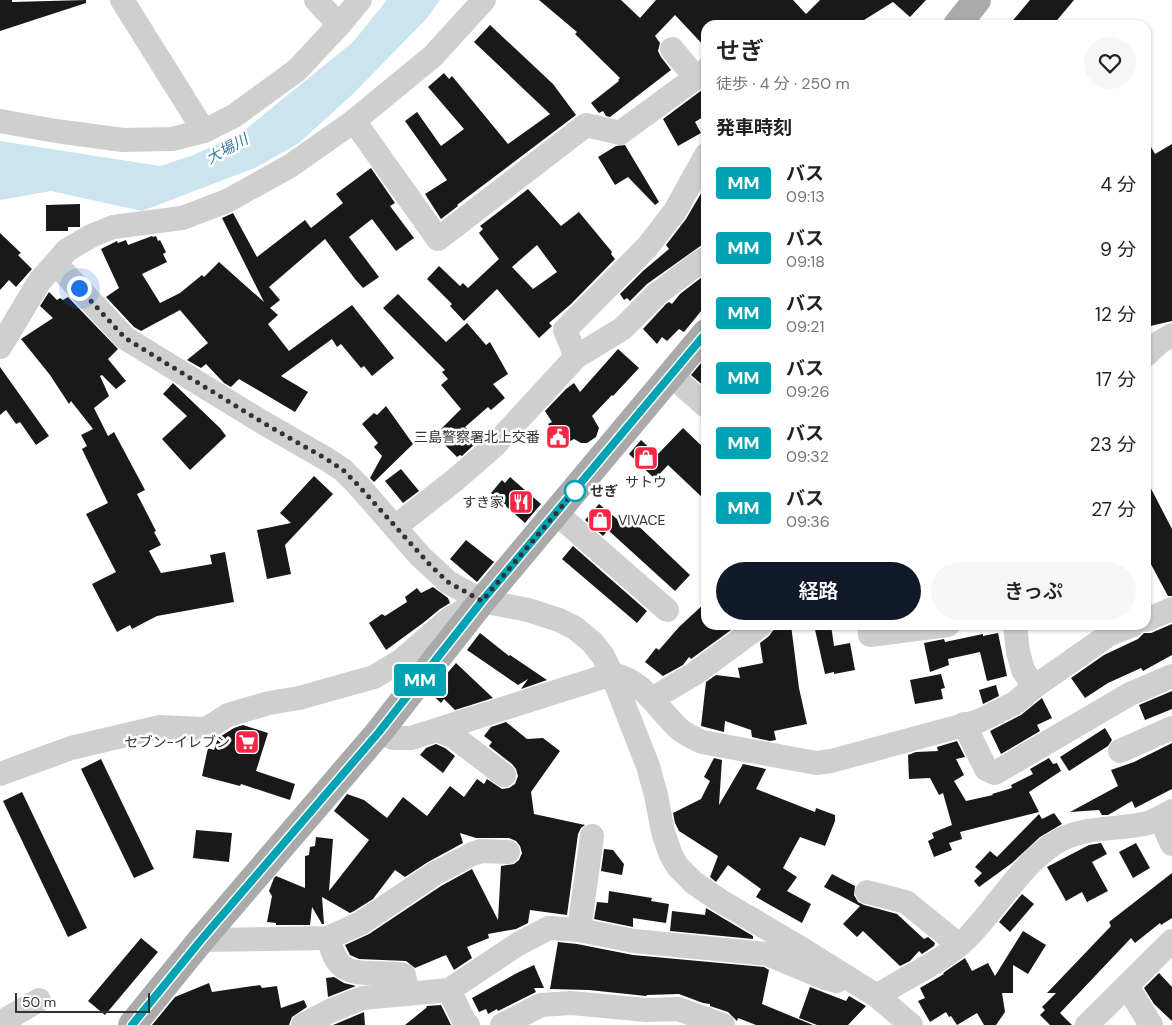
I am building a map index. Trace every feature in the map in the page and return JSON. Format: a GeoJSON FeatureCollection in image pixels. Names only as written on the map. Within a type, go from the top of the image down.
{"type":"FeatureCollection","features":[{"type":"Feature","properties":{"kind":"main road"},"geometry":{"type":"LineString","coordinates":[[961,20],[977,0]]}},
{"type":"Feature","properties":{"kind":"main road"},"geometry":{"type":"LineString","coordinates":[[132,1025],[201,940],[379,732],[482,601],[701,339]]}},
{"type":"Feature","properties":{"kind":"street"},"geometry":{"type":"LineString","coordinates":[[122,0],[204,131]]}},
{"type":"Feature","properties":{"kind":"street"},"geometry":{"type":"LineString","coordinates":[[316,0],[339,25]]}},
{"type":"Feature","properties":{"kind":"street"},"geometry":{"type":"LineString","coordinates":[[1,119],[56,131],[123,140],[172,139],[204,131],[234,116],[290,76],[360,0]]}},
{"type":"Feature","properties":{"kind":"street"},"geometry":{"type":"LineString","coordinates":[[0,347],[39,282],[67,250],[91,236],[114,227],[182,218],[228,201],[290,166],[354,120],[433,56],[484,0]]}},
{"type":"Feature","properties":{"kind":"street"},"geometry":{"type":"LineString","coordinates":[[354,120],[438,239],[586,125],[620,133],[701,74],[672,49]]}},
{"type":"Feature","properties":{"kind":"street"},"geometry":{"type":"LineString","coordinates":[[576,358],[565,330],[648,246],[675,211],[701,164]]}},
{"type":"Feature","properties":{"kind":"street"},"geometry":{"type":"LineString","coordinates":[[395,527],[456,480],[494,446],[576,358],[622,329],[657,294],[701,262]]}},
{"type":"Feature","properties":{"kind":"street"},"geometry":{"type":"LineString","coordinates":[[56,264],[125,338],[343,470],[420,556],[448,582],[482,601],[528,610],[559,620],[575,628],[592,642],[603,656],[612,674],[648,766],[663,832],[678,867],[694,884],[878,996],[911,1025]]}},
{"type":"Feature","properties":{"kind":"street"},"geometry":{"type":"LineString","coordinates":[[1151,350],[1172,335]]}},
{"type":"Feature","properties":{"kind":"street"},"geometry":{"type":"LineString","coordinates":[[671,375],[701,402]]}},
{"type":"Feature","properties":{"kind":"street"},"geometry":{"type":"LineString","coordinates":[[556,514],[667,610]]}},
{"type":"Feature","properties":{"kind":"street"},"geometry":{"type":"LineString","coordinates":[[0,774],[71,748],[160,727],[206,729],[228,715],[269,702],[299,698],[374,677],[402,660],[449,618],[482,601]]}},
{"type":"Feature","properties":{"kind":"street"},"geometry":{"type":"LineString","coordinates":[[1151,618],[1172,609]]}},
{"type":"Feature","properties":{"kind":"street"},"geometry":{"type":"LineString","coordinates":[[652,700],[694,674],[754,630]]}},
{"type":"Feature","properties":{"kind":"street"},"geometry":{"type":"LineString","coordinates":[[870,630],[870,635],[906,630]]}},
{"type":"Feature","properties":{"kind":"street"},"geometry":{"type":"LineString","coordinates":[[1016,630],[1018,652],[1023,670],[1034,687]]}},
{"type":"Feature","properties":{"kind":"street"},"geometry":{"type":"LineString","coordinates":[[379,732],[392,738],[411,738],[612,674],[632,681],[678,728],[702,742],[816,762],[840,758],[979,720],[999,712],[1015,703],[1034,687],[1110,634],[1120,630]]}},
{"type":"Feature","properties":{"kind":"street"},"geometry":{"type":"LineString","coordinates":[[964,724],[986,769],[995,773],[1130,694],[1172,676]]}},
{"type":"Feature","properties":{"kind":"street"},"geometry":{"type":"LineString","coordinates":[[1120,751],[1172,728]]}},
{"type":"Feature","properties":{"kind":"street"},"geometry":{"type":"LineString","coordinates":[[437,730],[454,737],[504,775]]}},
{"type":"Feature","properties":{"kind":"street"},"geometry":{"type":"LineString","coordinates":[[878,996],[948,954],[959,945],[969,936],[1033,861],[1050,846],[1063,838],[1083,832],[1131,826],[1166,815],[1172,844]]}},
{"type":"Feature","properties":{"kind":"street"},"geometry":{"type":"LineString","coordinates":[[579,930],[592,836]]}},
{"type":"Feature","properties":{"kind":"street"},"geometry":{"type":"LineString","coordinates":[[201,940],[328,938],[361,923],[434,874],[472,854],[481,851],[508,852]]}},
{"type":"Feature","properties":{"kind":"street"},"geometry":{"type":"LineString","coordinates":[[867,892],[906,902],[959,945]]}},
{"type":"Feature","properties":{"kind":"street"},"geometry":{"type":"LineString","coordinates":[[304,1025],[332,1010],[363,998],[449,990],[518,944],[549,928],[579,930],[634,941],[767,954],[825,978],[853,982]]}},
{"type":"Feature","properties":{"kind":"street"},"geometry":{"type":"LineString","coordinates":[[328,938],[335,958],[347,970],[404,974],[408,993]]}},
{"type":"Feature","properties":{"kind":"street"},"geometry":{"type":"LineString","coordinates":[[1087,1025],[1172,941]]}},
{"type":"Feature","properties":{"kind":"street"},"geometry":{"type":"LineString","coordinates":[[1127,986],[1151,1025]]}},
{"type":"Feature","properties":{"kind":"street"},"geometry":{"type":"LineString","coordinates":[[449,990],[465,1023],[468,1025]]}},
{"type":"Feature","properties":{"kind":"street"},"geometry":{"type":"LineString","coordinates":[[0,1023],[39,1000]]}},
{"type":"Feature","properties":{"kind":"street"},"geometry":{"type":"LineString","coordinates":[[502,1025],[541,1005],[571,1003],[646,1010],[678,1009],[722,1025]]}},
{"type":"Feature","properties":{"kind":"water","name":"大場川"},"geometry":{"type":"Polygon","coordinates":[[[387,0],[440,0],[427,18],[354,93],[299,143],[257,167],[142,211],[51,191],[0,200],[0,141],[160,166],[193,155],[240,134],[353,42],[387,0]]]}},
{"type":"Feature","properties":{"kind":"building"},"geometry":{"type":"Polygon","coordinates":[[[0,0],[12,0],[12,2],[86,0],[86,3],[0,31],[0,0]]]}},
{"type":"Feature","properties":{"kind":"building"},"geometry":{"type":"Polygon","coordinates":[[[539,0],[621,0],[640,18],[656,0],[793,0],[806,14],[820,0],[926,0],[910,17],[893,2],[864,20],[701,20],[701,43],[675,15],[655,36],[660,43],[658,51],[671,70],[610,117],[606,116],[603,111],[599,113],[591,103],[619,81],[620,78],[575,34],[577,32],[539,0]]]}},
{"type":"Feature","properties":{"kind":"building"},"geometry":{"type":"Polygon","coordinates":[[[1030,0],[1074,0],[1057,20],[1013,20],[1030,0]]]}},
{"type":"Feature","properties":{"kind":"building"},"geometry":{"type":"Polygon","coordinates":[[[490,25],[553,84],[576,115],[441,219],[425,194],[447,180],[405,121],[417,112],[441,146],[464,129],[428,87],[444,73],[449,79],[452,76],[508,144],[550,114],[474,42],[490,25]]]}},
{"type":"Feature","properties":{"kind":"building"},"geometry":{"type":"Polygon","coordinates":[[[701,91],[701,118],[695,122],[701,133],[678,146],[663,119],[701,91]]]}},
{"type":"Feature","properties":{"kind":"building"},"geometry":{"type":"Polygon","coordinates":[[[1172,144],[1172,321],[1151,326],[1151,147],[1155,154],[1172,144]]]}},
{"type":"Feature","properties":{"kind":"building"},"geometry":{"type":"Polygon","coordinates":[[[625,145],[659,202],[655,205],[628,177],[615,185],[598,157],[616,146],[625,145]]]}},
{"type":"Feature","properties":{"kind":"building"},"geometry":{"type":"Polygon","coordinates":[[[371,168],[395,203],[390,206],[414,238],[396,251],[372,219],[349,237],[379,277],[363,288],[325,239],[269,287],[280,300],[270,308],[278,315],[268,324],[289,351],[352,305],[394,358],[372,376],[364,366],[361,368],[341,344],[337,347],[332,339],[281,376],[308,392],[295,412],[239,379],[231,387],[224,383],[206,364],[201,368],[187,360],[208,343],[180,310],[141,331],[134,327],[106,297],[119,288],[101,249],[117,241],[118,243],[126,240],[128,245],[156,236],[166,252],[163,254],[167,262],[142,274],[160,303],[180,293],[202,275],[204,277],[219,262],[264,302],[222,218],[233,213],[257,257],[305,220],[311,228],[343,203],[336,194],[371,168]]]}},
{"type":"Feature","properties":{"kind":"building"},"geometry":{"type":"Polygon","coordinates":[[[528,189],[561,226],[579,212],[612,252],[611,254],[615,259],[571,304],[549,323],[552,326],[539,338],[497,289],[464,321],[450,306],[452,304],[427,279],[439,266],[460,286],[463,283],[468,288],[499,259],[479,233],[483,229],[480,226],[528,189]],[[537,245],[512,267],[533,289],[557,272],[537,245]]]}},
{"type":"Feature","properties":{"kind":"building"},"geometry":{"type":"Polygon","coordinates":[[[701,193],[701,246],[647,284],[630,301],[627,298],[624,300],[620,294],[669,249],[666,245],[686,219],[701,193]]]}},
{"type":"Feature","properties":{"kind":"building"},"geometry":{"type":"Polygon","coordinates":[[[80,204],[80,227],[68,227],[68,231],[46,231],[46,205],[80,204]]]}},
{"type":"Feature","properties":{"kind":"building"},"geometry":{"type":"Polygon","coordinates":[[[0,233],[21,253],[18,255],[32,269],[16,287],[9,280],[0,290],[0,233]]]}},
{"type":"Feature","properties":{"kind":"building"},"geometry":{"type":"Polygon","coordinates":[[[701,278],[701,311],[684,332],[679,329],[667,341],[662,337],[657,344],[643,329],[666,304],[669,302],[672,304],[680,294],[701,278]]]}},
{"type":"Feature","properties":{"kind":"building"},"geometry":{"type":"Polygon","coordinates":[[[49,292],[57,300],[60,298],[63,300],[68,297],[118,349],[108,359],[126,381],[116,389],[102,375],[100,376],[109,396],[94,408],[108,436],[114,432],[145,490],[137,494],[161,545],[149,551],[161,573],[212,564],[210,555],[225,552],[234,602],[157,616],[132,629],[130,625],[117,632],[92,584],[116,572],[86,514],[108,503],[82,449],[87,446],[81,435],[93,429],[71,401],[69,404],[50,375],[21,339],[53,318],[40,306],[49,292]]]}},
{"type":"Feature","properties":{"kind":"building"},"geometry":{"type":"Polygon","coordinates":[[[398,294],[446,342],[467,323],[486,345],[490,342],[508,374],[493,384],[505,398],[491,410],[488,407],[465,427],[478,439],[462,456],[457,457],[435,435],[461,409],[441,385],[448,379],[442,372],[445,370],[383,308],[398,294]]]}},
{"type":"Feature","properties":{"kind":"building"},"geometry":{"type":"Polygon","coordinates":[[[618,349],[639,368],[592,416],[599,428],[596,437],[587,443],[581,443],[574,439],[565,444],[563,442],[560,444],[548,424],[552,422],[545,411],[574,383],[580,392],[618,349]]]}},
{"type":"Feature","properties":{"kind":"building"},"geometry":{"type":"Polygon","coordinates":[[[701,363],[701,384],[691,375],[701,363]]]}},
{"type":"Feature","properties":{"kind":"building"},"geometry":{"type":"Polygon","coordinates":[[[0,367],[49,436],[36,445],[20,422],[16,424],[6,410],[0,415],[0,367]]]}},
{"type":"Feature","properties":{"kind":"building"},"geometry":{"type":"Polygon","coordinates":[[[173,383],[226,436],[190,470],[162,439],[187,416],[163,394],[173,383]]]}},
{"type":"Feature","properties":{"kind":"building"},"geometry":{"type":"Polygon","coordinates":[[[386,406],[413,444],[374,482],[370,478],[382,456],[374,447],[378,443],[362,424],[374,413],[377,415],[386,406]]]}},
{"type":"Feature","properties":{"kind":"building"},"geometry":{"type":"Polygon","coordinates":[[[683,428],[701,445],[701,496],[668,465],[655,479],[629,454],[641,440],[657,455],[683,428]]]}},
{"type":"Feature","properties":{"kind":"building"},"geometry":{"type":"Polygon","coordinates":[[[401,469],[419,491],[403,503],[385,481],[401,469]]]}},
{"type":"Feature","properties":{"kind":"building"},"geometry":{"type":"Polygon","coordinates":[[[314,476],[333,494],[285,545],[291,574],[267,579],[257,530],[291,523],[280,513],[314,476]]]}},
{"type":"Feature","properties":{"kind":"building"},"geometry":{"type":"Polygon","coordinates":[[[510,477],[541,504],[525,523],[491,493],[502,480],[505,483],[510,477]]]}},
{"type":"Feature","properties":{"kind":"building"},"geometry":{"type":"Polygon","coordinates":[[[1151,489],[1172,529],[1172,596],[1168,596],[1151,564],[1151,489]]]}},
{"type":"Feature","properties":{"kind":"building"},"geometry":{"type":"Polygon","coordinates":[[[599,504],[623,524],[629,517],[690,575],[675,591],[608,530],[603,536],[585,520],[599,504]]]}},
{"type":"Feature","properties":{"kind":"building"},"geometry":{"type":"Polygon","coordinates":[[[466,540],[494,562],[477,582],[450,559],[466,540]]]}},
{"type":"Feature","properties":{"kind":"building"},"geometry":{"type":"Polygon","coordinates":[[[573,546],[647,611],[637,623],[562,559],[573,546]]]}},
{"type":"Feature","properties":{"kind":"building"},"geometry":{"type":"Polygon","coordinates":[[[433,587],[448,598],[450,603],[386,650],[369,623],[382,614],[385,616],[407,602],[405,597],[417,588],[421,593],[433,587]]]}},
{"type":"Feature","properties":{"kind":"building"},"geometry":{"type":"Polygon","coordinates":[[[701,607],[701,630],[731,630],[691,659],[689,657],[683,665],[663,676],[645,662],[656,648],[659,650],[679,627],[701,607]]]}},
{"type":"Feature","properties":{"kind":"building"},"geometry":{"type":"Polygon","coordinates":[[[1172,624],[1172,655],[1143,671],[1141,668],[1108,683],[1085,698],[1071,678],[1104,655],[1138,639],[1144,633],[1151,633],[1172,624]]]}},
{"type":"Feature","properties":{"kind":"building"},"geometry":{"type":"Polygon","coordinates":[[[773,630],[792,630],[799,688],[807,724],[774,731],[776,740],[770,741],[752,737],[751,730],[725,721],[724,732],[701,726],[706,682],[716,675],[740,678],[738,668],[763,663],[760,643],[773,630]]]}},
{"type":"Feature","properties":{"kind":"building"},"geometry":{"type":"Polygon","coordinates":[[[815,630],[832,630],[834,646],[850,643],[855,670],[825,674],[815,630]]]}},
{"type":"Feature","properties":{"kind":"building"},"geometry":{"type":"Polygon","coordinates":[[[480,633],[509,656],[547,680],[521,689],[528,679],[518,685],[467,650],[480,633]]]}},
{"type":"Feature","properties":{"kind":"building"},"geometry":{"type":"Polygon","coordinates":[[[998,633],[1007,676],[987,681],[980,652],[948,659],[949,665],[930,672],[924,643],[944,639],[945,642],[983,634],[983,636],[998,633]]]}},
{"type":"Feature","properties":{"kind":"building"},"geometry":{"type":"Polygon","coordinates":[[[456,663],[493,698],[455,710],[444,699],[441,703],[430,693],[456,663]]]}},
{"type":"Feature","properties":{"kind":"building"},"geometry":{"type":"Polygon","coordinates":[[[941,674],[945,688],[941,689],[943,699],[915,704],[910,680],[941,674]]]}},
{"type":"Feature","properties":{"kind":"building"},"geometry":{"type":"Polygon","coordinates":[[[996,685],[999,696],[983,704],[979,690],[996,685]]]}},
{"type":"Feature","properties":{"kind":"building"},"geometry":{"type":"Polygon","coordinates":[[[1172,691],[1172,709],[1145,720],[1139,705],[1172,691]]]}},
{"type":"Feature","properties":{"kind":"building"},"geometry":{"type":"Polygon","coordinates":[[[1042,698],[1052,718],[1037,725],[1040,731],[1001,754],[990,731],[1021,715],[1042,698]]]}},
{"type":"Feature","properties":{"kind":"building"},"geometry":{"type":"Polygon","coordinates":[[[506,722],[527,739],[543,738],[560,751],[531,792],[534,814],[585,825],[578,834],[567,915],[530,910],[528,923],[516,929],[488,934],[489,938],[467,947],[472,958],[454,970],[446,955],[415,968],[406,961],[359,959],[350,955],[345,945],[369,934],[441,886],[472,869],[498,920],[501,866],[514,864],[519,860],[522,853],[520,846],[516,841],[509,838],[476,838],[460,833],[463,843],[405,877],[395,870],[373,899],[350,913],[322,897],[324,924],[322,924],[312,907],[310,925],[276,925],[276,923],[267,922],[272,896],[269,891],[276,876],[305,888],[305,856],[309,855],[310,847],[315,846],[316,837],[333,839],[329,891],[369,840],[334,811],[347,794],[364,800],[387,818],[403,797],[427,816],[450,786],[464,797],[477,779],[484,784],[487,779],[502,789],[509,788],[515,784],[518,776],[516,769],[489,746],[492,742],[484,736],[491,727],[506,722]]]}},
{"type":"Feature","properties":{"kind":"building"},"geometry":{"type":"Polygon","coordinates":[[[243,725],[268,733],[256,771],[295,784],[290,800],[241,784],[240,786],[202,776],[208,748],[214,750],[218,738],[243,725]]]}},
{"type":"Feature","properties":{"kind":"building"},"geometry":{"type":"Polygon","coordinates":[[[1105,728],[1112,740],[1108,746],[1069,771],[1060,757],[1105,728]]]}},
{"type":"Feature","properties":{"kind":"building"},"geometry":{"type":"Polygon","coordinates":[[[957,741],[965,757],[956,759],[964,775],[954,781],[966,801],[993,795],[1012,788],[1011,785],[1033,774],[1030,769],[1049,758],[1053,764],[1057,763],[1061,771],[1029,792],[1039,812],[960,832],[962,839],[949,843],[952,850],[934,857],[928,841],[934,838],[932,833],[952,825],[943,793],[939,795],[930,778],[909,779],[908,755],[916,752],[938,751],[937,747],[957,741]]]}},
{"type":"Feature","properties":{"kind":"building"},"geometry":{"type":"Polygon","coordinates":[[[1172,743],[1172,789],[1135,808],[1132,801],[1108,815],[1102,815],[1099,810],[1070,812],[1118,786],[1111,770],[1134,762],[1172,743]]]}},
{"type":"Feature","properties":{"kind":"building"},"geometry":{"type":"Polygon","coordinates":[[[436,744],[455,756],[443,773],[420,755],[426,748],[436,744]]]}},
{"type":"Feature","properties":{"kind":"building"},"geometry":{"type":"Polygon","coordinates":[[[714,758],[722,760],[719,805],[743,764],[766,769],[756,789],[815,812],[816,808],[835,815],[835,821],[825,846],[800,837],[783,868],[797,877],[787,891],[811,904],[802,923],[756,897],[761,889],[728,865],[716,882],[710,877],[718,856],[679,831],[673,813],[701,799],[710,781],[704,777],[714,758]]]}},
{"type":"Feature","properties":{"kind":"building"},"geometry":{"type":"Polygon","coordinates":[[[101,759],[154,869],[134,878],[81,769],[101,759]]]}},
{"type":"Feature","properties":{"kind":"building"},"geometry":{"type":"Polygon","coordinates":[[[22,792],[87,928],[68,937],[3,801],[22,792]]]}},
{"type":"Feature","properties":{"kind":"building"},"geometry":{"type":"Polygon","coordinates":[[[1054,813],[1062,824],[1040,837],[1012,863],[979,887],[974,881],[982,873],[975,867],[990,851],[997,857],[1039,814],[1042,819],[1054,813]]]}},
{"type":"Feature","properties":{"kind":"building"},"geometry":{"type":"Polygon","coordinates":[[[196,830],[232,833],[229,862],[193,858],[196,830]]]}},
{"type":"Feature","properties":{"kind":"building"},"geometry":{"type":"Polygon","coordinates":[[[1101,843],[1107,854],[1092,862],[1108,891],[1087,902],[1082,892],[1066,901],[1047,867],[1089,845],[1101,843]]]}},
{"type":"Feature","properties":{"kind":"building"},"geometry":{"type":"Polygon","coordinates":[[[1136,843],[1150,868],[1133,878],[1119,852],[1136,843]]]}},
{"type":"Feature","properties":{"kind":"building"},"geometry":{"type":"Polygon","coordinates":[[[604,849],[613,850],[624,864],[622,875],[601,871],[604,849]]]}},
{"type":"Feature","properties":{"kind":"building"},"geometry":{"type":"Polygon","coordinates":[[[1172,873],[1172,918],[1161,925],[1160,923],[1135,943],[1131,938],[1060,1013],[1072,1025],[1050,1025],[1040,1015],[1045,1010],[1042,1007],[1056,993],[1047,993],[1111,926],[1109,922],[1172,873]]]}},
{"type":"Feature","properties":{"kind":"building"},"geometry":{"type":"Polygon","coordinates":[[[832,874],[855,886],[854,895],[858,902],[897,914],[924,939],[928,937],[935,943],[934,946],[922,954],[919,951],[910,961],[900,966],[863,931],[857,937],[843,924],[860,906],[824,887],[832,874]]]}},
{"type":"Feature","properties":{"kind":"building"},"geometry":{"type":"Polygon","coordinates":[[[609,891],[652,898],[651,901],[669,904],[666,923],[633,918],[633,927],[594,919],[597,902],[608,903],[609,891]]]}},
{"type":"Feature","properties":{"kind":"building"},"geometry":{"type":"Polygon","coordinates":[[[1022,894],[1034,904],[1010,932],[999,922],[1022,894]]]}},
{"type":"Feature","properties":{"kind":"building"},"geometry":{"type":"Polygon","coordinates":[[[706,908],[753,936],[753,939],[670,931],[672,911],[705,915],[706,908]]]}},
{"type":"Feature","properties":{"kind":"building"},"geometry":{"type":"Polygon","coordinates":[[[1023,931],[1046,945],[1028,974],[1013,965],[1013,993],[1002,993],[1005,1012],[996,1025],[984,1025],[977,1013],[957,1025],[946,1012],[930,1022],[918,1001],[925,998],[920,988],[944,974],[965,958],[972,971],[988,963],[995,976],[1023,931]]]}},
{"type":"Feature","properties":{"kind":"building"},"geometry":{"type":"Polygon","coordinates":[[[141,938],[158,952],[105,1015],[88,1001],[141,938]]]}},
{"type":"Feature","properties":{"kind":"building"},"geometry":{"type":"Polygon","coordinates":[[[558,942],[633,955],[764,967],[769,970],[762,1004],[813,1025],[756,1025],[738,1018],[737,1021],[728,1012],[679,994],[646,996],[589,990],[550,989],[558,942]]]}},
{"type":"Feature","properties":{"kind":"building"},"geometry":{"type":"Polygon","coordinates":[[[534,965],[544,988],[534,988],[536,992],[498,1011],[497,1009],[488,1014],[486,1009],[479,1012],[472,998],[534,965]]]}},
{"type":"Feature","properties":{"kind":"building"},"geometry":{"type":"Polygon","coordinates":[[[1159,973],[1172,987],[1172,1021],[1154,1004],[1144,988],[1159,973]]]}},
{"type":"Feature","properties":{"kind":"building"},"geometry":{"type":"Polygon","coordinates":[[[334,977],[344,983],[356,986],[328,997],[326,978],[334,977]]]}},
{"type":"Feature","properties":{"kind":"building"},"geometry":{"type":"Polygon","coordinates":[[[209,983],[212,992],[260,985],[262,988],[277,986],[281,1008],[304,1000],[307,1007],[292,1017],[289,1025],[152,1025],[175,997],[209,983]]]}},
{"type":"Feature","properties":{"kind":"building"},"geometry":{"type":"Polygon","coordinates":[[[810,987],[846,1001],[849,996],[866,1006],[848,1025],[817,1025],[799,1018],[810,987]]]}},
{"type":"Feature","properties":{"kind":"building"},"geometry":{"type":"Polygon","coordinates":[[[441,1005],[451,1025],[405,1025],[427,1006],[441,1005]]]}},
{"type":"Feature","properties":{"kind":"building"},"geometry":{"type":"Polygon","coordinates":[[[364,1012],[365,1025],[333,1025],[338,1023],[364,1012]]]}},
{"type":"Feature","properties":{"kind":"bus line","name":"MM"},"geometry":{"type":"LineString","coordinates":[[132,1025],[201,940],[379,732],[482,601],[701,339]]}},
{"type":"Feature","properties":{"kind":"place","name":"三島警察署北上交番"},"geometry":{"type":"Point","coordinates":[558,437]}},
{"type":"Feature","properties":{"kind":"place","name":"サトウ"},"geometry":{"type":"Point","coordinates":[646,458]}},
{"type":"Feature","properties":{"kind":"place","name":"せぎ"},"geometry":{"type":"Point","coordinates":[575,491]}},
{"type":"Feature","properties":{"kind":"place","name":"すき家"},"geometry":{"type":"Point","coordinates":[521,502]}},
{"type":"Feature","properties":{"kind":"place","name":"VIVACE"},"geometry":{"type":"Point","coordinates":[600,520]}},
{"type":"Feature","properties":{"kind":"place","name":"セブン-イレブン"},"geometry":{"type":"Point","coordinates":[247,742]}},
{"type":"Feature","properties":{"kind":"route"},"geometry":{"type":"LineString","coordinates":[[79,288],[125,338],[343,470],[420,556],[448,582],[482,601],[579,486],[575,491]]}}]}
